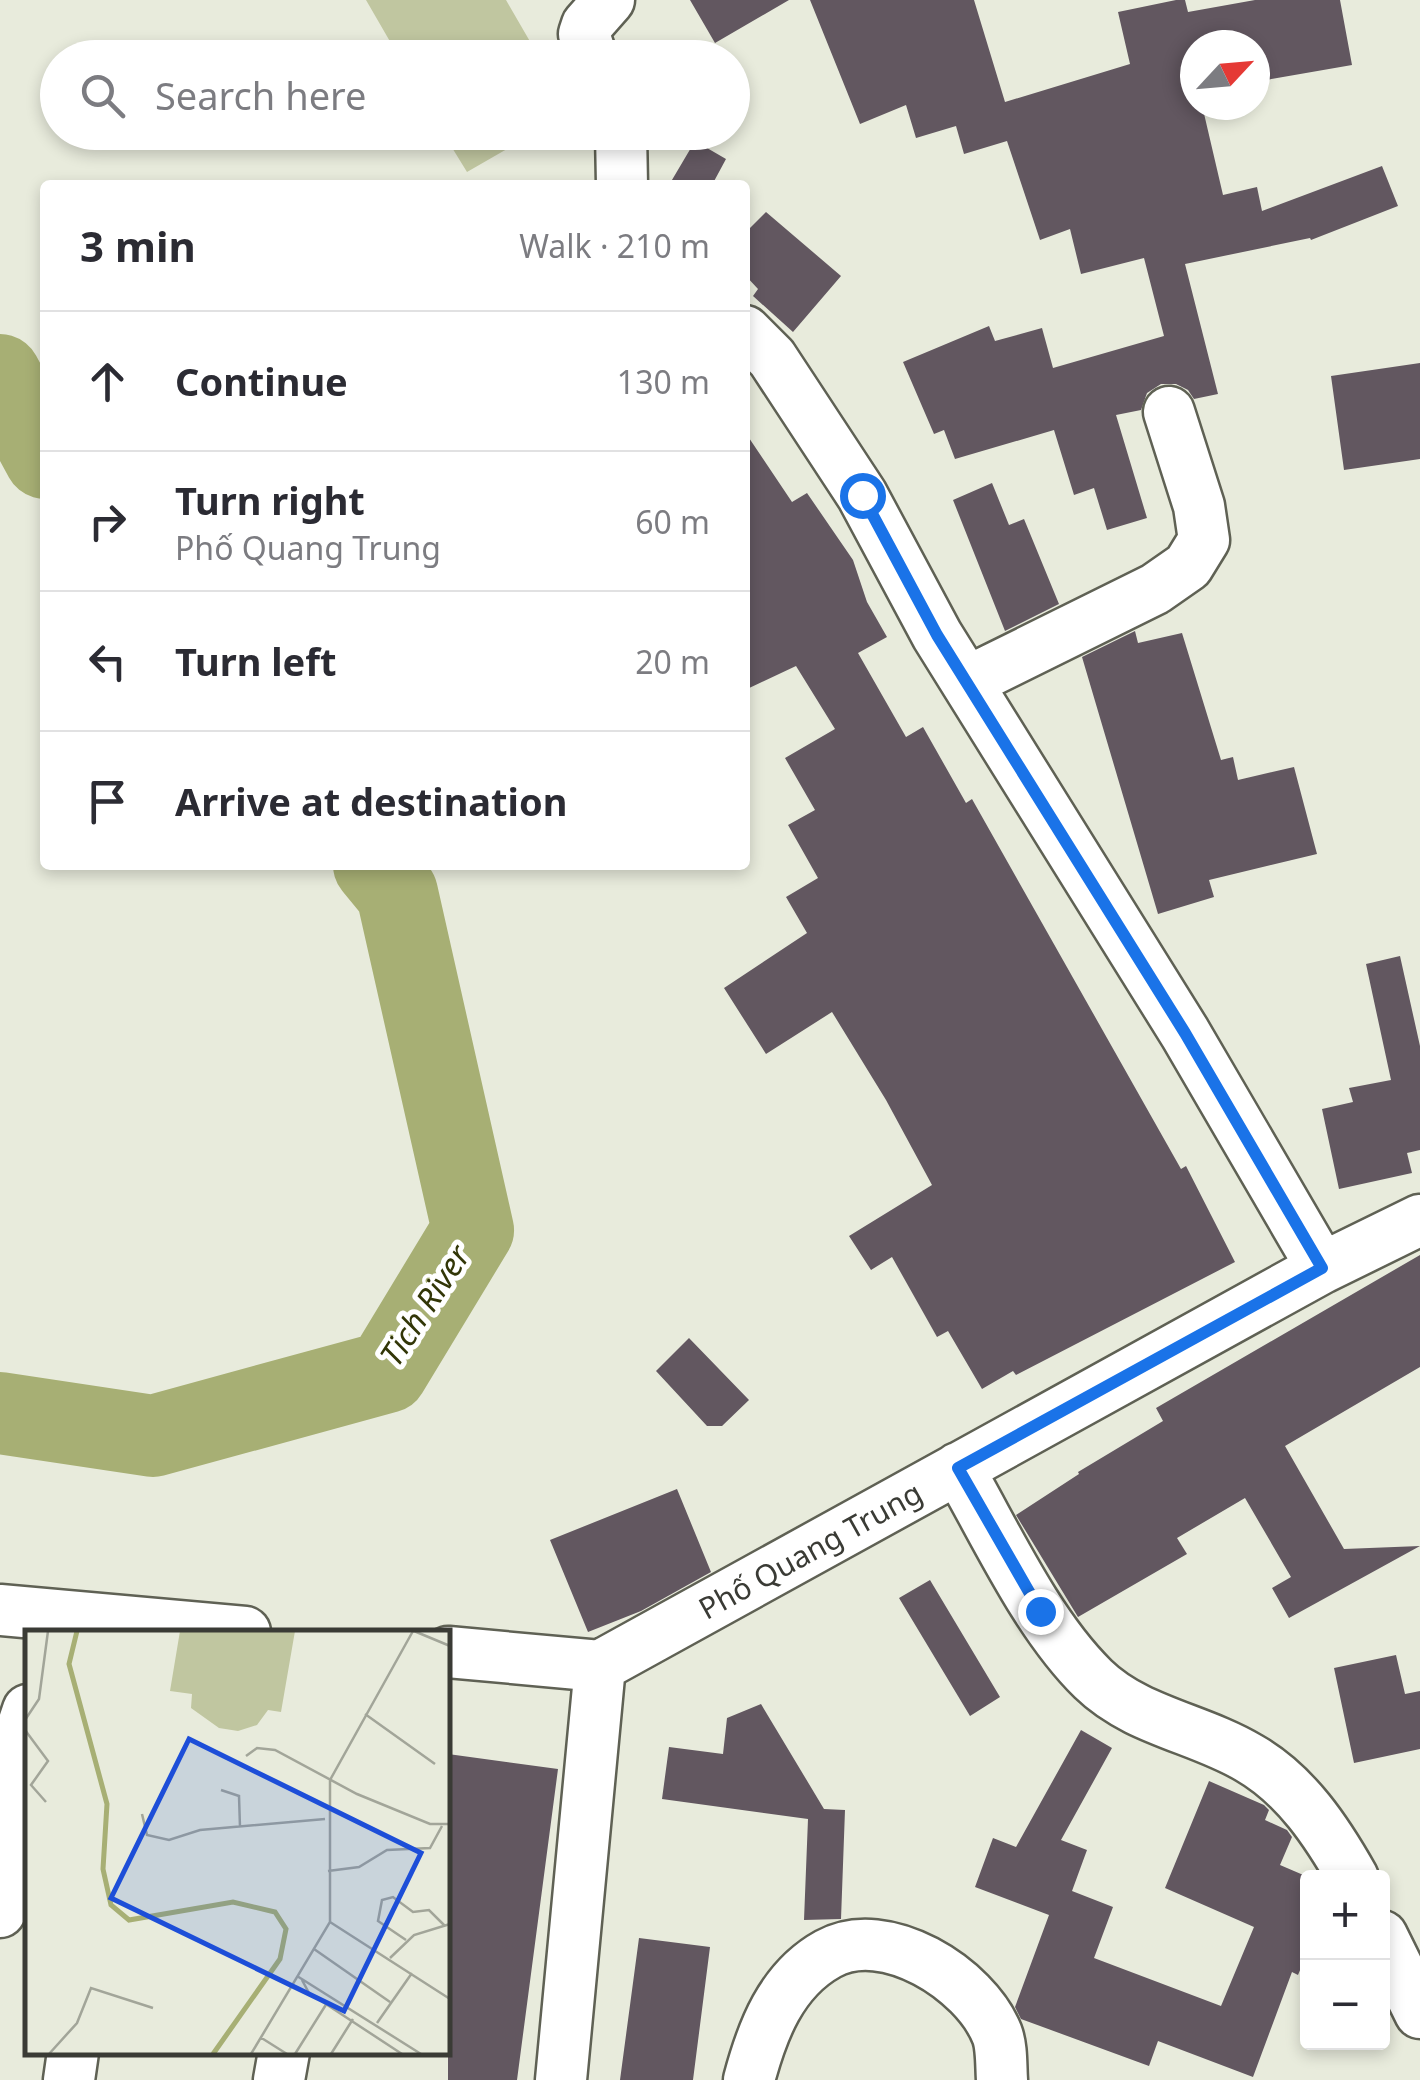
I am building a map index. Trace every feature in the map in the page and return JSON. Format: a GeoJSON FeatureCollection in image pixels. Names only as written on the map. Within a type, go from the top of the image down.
{"type":"FeatureCollection","features":[{"type":"Feature","properties":{"kind":"street"},"geometry":{"type":"LineString","coordinates":[[586,40],[587,25],[609,0]]}},
{"type":"Feature","properties":{"kind":"street"},"geometry":{"type":"LineString","coordinates":[[621,150],[622,180]]}},
{"type":"Feature","properties":{"kind":"street"},"geometry":{"type":"LineString","coordinates":[[750,336],[772,358],[862,495],[937,635],[1185,1033],[1322,1268]]}},
{"type":"Feature","properties":{"kind":"street"},"geometry":{"type":"LineString","coordinates":[[967,682],[1155,590],[1188,566],[1204,540],[1198,506],[1168,412]]}},
{"type":"Feature","properties":{"kind":"street","name":"Phố Quang Trung"},"geometry":{"type":"LineString","coordinates":[[600,1666],[1322,1268],[1420,1220]]}},
{"type":"Feature","properties":{"kind":"street"},"geometry":{"type":"LineString","coordinates":[[958,1468],[1040,1611],[1094,1680],[1133,1707],[1249,1757],[1317,1820],[1348,1870]]}},
{"type":"Feature","properties":{"kind":"street"},"geometry":{"type":"LineString","coordinates":[[0,1610],[86,1625],[200,1630]]}},
{"type":"Feature","properties":{"kind":"street"},"geometry":{"type":"LineString","coordinates":[[450,1652],[600,1666],[561,2080]]}},
{"type":"Feature","properties":{"kind":"street"},"geometry":{"type":"LineString","coordinates":[[0,1912],[10,1763],[25,1719]]}},
{"type":"Feature","properties":{"kind":"street"},"geometry":{"type":"LineString","coordinates":[[749,2080],[776,2004],[806,1970],[830,1952],[863,1944],[900,1950],[936,1966],[979,2006],[998,2036],[1002,2080]]}},
{"type":"Feature","properties":{"kind":"street"},"geometry":{"type":"LineString","coordinates":[[1390,1952],[1420,2013]]}},
{"type":"Feature","properties":{"kind":"street"},"geometry":{"type":"LineString","coordinates":[[70,2080],[73,2055]]}},
{"type":"Feature","properties":{"kind":"street"},"geometry":{"type":"LineString","coordinates":[[280,2080],[284,2055]]}},
{"type":"Feature","properties":{"kind":"green space"},"geometry":{"type":"Polygon","coordinates":[[[366,0],[506,0],[529,40],[389,40],[366,0]]]}},
{"type":"Feature","properties":{"kind":"green space"},"geometry":{"type":"Polygon","coordinates":[[[453,150],[505,150],[467,172],[453,150]]]}},
{"type":"Feature","properties":{"kind":"building"},"geometry":{"type":"Polygon","coordinates":[[[690,0],[789,0],[720,40],[713,40],[690,0]]]}},
{"type":"Feature","properties":{"kind":"building"},"geometry":{"type":"Polygon","coordinates":[[[810,0],[974,0],[1005,102],[1130,64],[1118,12],[1176,0],[1185,0],[1188,12],[1255,0],[1340,0],[1352,65],[1270,79],[1270,30],[1180,30],[1180,120],[1206,120],[1223,195],[1257,187],[1262,211],[1382,166],[1398,206],[1311,240],[1185,264],[1218,394],[1194,399],[1188,390],[1176,384],[1161,384],[1147,393],[1141,410],[1116,415],[1147,518],[1107,530],[1094,488],[1074,495],[1054,430],[955,459],[944,430],[934,434],[903,362],[989,326],[995,341],[1042,328],[1053,368],[1164,336],[1144,258],[1081,274],[1070,229],[1040,240],[1007,141],[964,154],[956,126],[916,138],[906,105],[860,124],[810,0]]]}},
{"type":"Feature","properties":{"kind":"building"},"geometry":{"type":"Polygon","coordinates":[[[690,150],[710,150],[726,159],[715,180],[672,180],[690,150]]]}},
{"type":"Feature","properties":{"kind":"building"},"geometry":{"type":"Polygon","coordinates":[[[766,212],[841,276],[793,332],[753,296],[758,289],[750,280],[750,228],[766,212]]]}},
{"type":"Feature","properties":{"kind":"building"},"geometry":{"type":"Polygon","coordinates":[[[1420,363],[1420,459],[1344,470],[1331,376],[1420,363]]]}},
{"type":"Feature","properties":{"kind":"building"},"geometry":{"type":"Polygon","coordinates":[[[750,439],[792,502],[807,493],[853,560],[867,602],[887,637],[858,653],[906,737],[923,727],[966,803],[972,799],[1181,1169],[1186,1166],[1235,1262],[982,1389],[948,1331],[937,1337],[892,1257],[871,1270],[849,1236],[932,1185],[832,1012],[766,1054],[724,988],[807,933],[786,897],[818,878],[788,825],[815,810],[785,758],[835,729],[796,666],[750,688],[750,439]]]}},
{"type":"Feature","properties":{"kind":"building"},"geometry":{"type":"Polygon","coordinates":[[[992,483],[1009,525],[1024,519],[1059,604],[1005,631],[953,500],[992,483]]]}},
{"type":"Feature","properties":{"kind":"building"},"geometry":{"type":"Polygon","coordinates":[[[1135,631],[1138,643],[1182,633],[1221,760],[1233,757],[1238,780],[1294,767],[1317,854],[1209,880],[1214,897],[1158,914],[1082,657],[1135,631]]]}},
{"type":"Feature","properties":{"kind":"building"},"geometry":{"type":"Polygon","coordinates":[[[1400,956],[1420,1046],[1420,1150],[1407,1153],[1412,1173],[1339,1189],[1322,1109],[1353,1102],[1349,1088],[1391,1080],[1366,964],[1400,956]]]}},
{"type":"Feature","properties":{"kind":"building"},"geometry":{"type":"Polygon","coordinates":[[[1420,1255],[1420,1367],[1285,1446],[1344,1549],[1420,1546],[1289,1618],[1272,1588],[1291,1577],[1245,1498],[1177,1538],[1187,1554],[1078,1617],[1016,1515],[1163,1421],[1156,1408],[1420,1255]]]}},
{"type":"Feature","properties":{"kind":"building"},"geometry":{"type":"Polygon","coordinates":[[[689,1338],[749,1400],[722,1426],[707,1426],[656,1371],[689,1338]]]}},
{"type":"Feature","properties":{"kind":"building"},"geometry":{"type":"Polygon","coordinates":[[[677,1489],[711,1572],[641,1611],[588,1632],[550,1540],[677,1489]]]}},
{"type":"Feature","properties":{"kind":"building"},"geometry":{"type":"Polygon","coordinates":[[[930,1580],[1000,1697],[970,1716],[899,1598],[930,1580]]]}},
{"type":"Feature","properties":{"kind":"building"},"geometry":{"type":"Polygon","coordinates":[[[1396,1655],[1405,1694],[1420,1691],[1420,1749],[1354,1763],[1334,1668],[1396,1655]]]}},
{"type":"Feature","properties":{"kind":"building"},"geometry":{"type":"Polygon","coordinates":[[[761,1704],[824,1809],[845,1810],[841,1919],[804,1920],[808,1819],[662,1799],[669,1747],[723,1754],[727,1718],[761,1704]]]}},
{"type":"Feature","properties":{"kind":"building"},"geometry":{"type":"Polygon","coordinates":[[[1081,1730],[1112,1748],[1061,1840],[1087,1850],[1072,1891],[1113,1907],[1094,1958],[1221,2006],[1254,1927],[1165,1888],[1209,1781],[1264,1805],[1269,1810],[1265,1820],[1287,1830],[1292,1837],[1280,1865],[1300,1874],[1300,1970],[1298,1975],[1292,1972],[1253,2077],[1158,2041],[1149,2066],[1021,2019],[1015,2007],[1049,1915],[975,1887],[993,1838],[1016,1847],[1081,1730]]]}},
{"type":"Feature","properties":{"kind":"building"},"geometry":{"type":"Polygon","coordinates":[[[450,1754],[558,1769],[517,2080],[448,2080],[450,1754]]]}},
{"type":"Feature","properties":{"kind":"building"},"geometry":{"type":"Polygon","coordinates":[[[639,1938],[710,1947],[693,2080],[620,2080],[639,1938]]]}},
{"type":"Feature","properties":{"kind":"waterway","name":"Tich River"},"geometry":{"type":"LineString","coordinates":[[0,375],[40,449]]}},
{"type":"Feature","properties":{"kind":"waterway","name":"Tich River"},"geometry":{"type":"LineString","coordinates":[[0,1413],[153,1436],[387,1372],[473,1230],[397,893],[378,870]]}},
{"type":"Feature","properties":{"kind":"route"},"geometry":{"type":"LineString","coordinates":[[862,495],[937,635],[1185,1033],[1322,1268],[958,1468],[1040,1611]]}}]}
